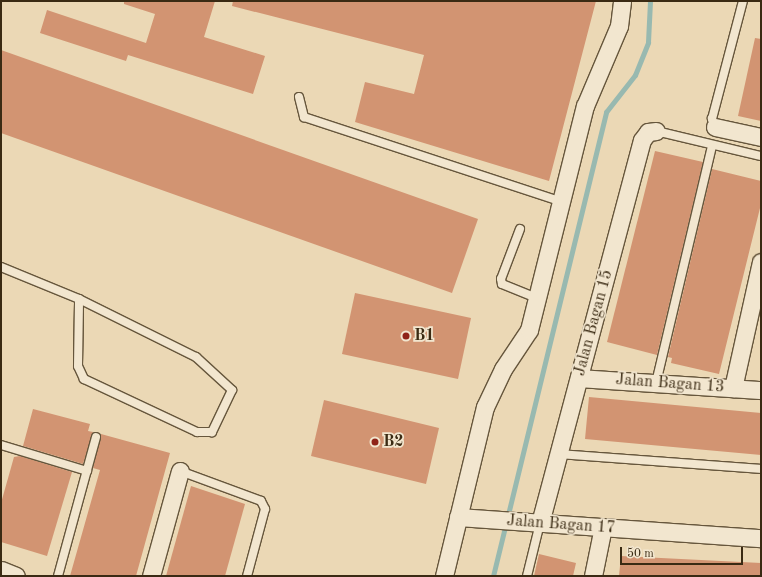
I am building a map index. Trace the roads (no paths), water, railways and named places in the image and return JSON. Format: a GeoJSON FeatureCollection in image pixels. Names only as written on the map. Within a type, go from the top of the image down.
{"type":"FeatureCollection","features":[{"type":"Feature","properties":{"kind":"street"},"geometry":{"type":"LineString","coordinates":[[444,576],[485,407],[503,369],[528,330],[584,106],[620,26],[622,1]]}},
{"type":"Feature","properties":{"kind":"street"},"geometry":{"type":"LineString","coordinates":[[715,127],[761,137]]}},
{"type":"Feature","properties":{"kind":"street","name":"Jalan Bagan 15"},"geometry":{"type":"LineString","coordinates":[[540,523],[642,140],[648,132],[656,131]]}},
{"type":"Feature","properties":{"kind":"street"},"geometry":{"type":"LineString","coordinates":[[732,388],[755,313],[761,262]]}},
{"type":"Feature","properties":{"kind":"street","name":"Jalan Bagan 13"},"geometry":{"type":"LineString","coordinates":[[579,378],[761,390]]}},
{"type":"Feature","properties":{"kind":"street"},"geometry":{"type":"LineString","coordinates":[[151,576],[180,471]]}},
{"type":"Feature","properties":{"kind":"street","name":"Jalan Bagan 17"},"geometry":{"type":"LineString","coordinates":[[458,517],[761,538]]}},
{"type":"Feature","properties":{"kind":"street"},"geometry":{"type":"LineString","coordinates":[[593,576],[602,527]]}},
{"type":"Feature","properties":{"kind":"street"},"geometry":{"type":"LineString","coordinates":[[1,570],[16,576]]}},
{"type":"Feature","properties":{"kind":"lane"},"geometry":{"type":"LineString","coordinates":[[715,127],[712,119],[743,1]]}},
{"type":"Feature","properties":{"kind":"lane"},"geometry":{"type":"LineString","coordinates":[[299,97],[304,117],[559,202]]}},
{"type":"Feature","properties":{"kind":"lane"},"geometry":{"type":"LineString","coordinates":[[656,131],[712,146],[761,156]]}},
{"type":"Feature","properties":{"kind":"lane"},"geometry":{"type":"LineString","coordinates":[[656,383],[712,146]]}},
{"type":"Feature","properties":{"kind":"lane"},"geometry":{"type":"LineString","coordinates":[[520,229],[501,279],[502,284],[537,298]]}},
{"type":"Feature","properties":{"kind":"lane"},"geometry":{"type":"LineString","coordinates":[[1,267],[79,299],[196,357],[226,381],[232,390],[212,432],[197,432],[84,379],[78,366],[79,299]]}},
{"type":"Feature","properties":{"kind":"lane"},"geometry":{"type":"LineString","coordinates":[[58,576],[96,437]]}},
{"type":"Feature","properties":{"kind":"lane"},"geometry":{"type":"LineString","coordinates":[[1,445],[87,471]]}},
{"type":"Feature","properties":{"kind":"lane"},"geometry":{"type":"LineString","coordinates":[[559,454],[761,469]]}},
{"type":"Feature","properties":{"kind":"lane"},"geometry":{"type":"LineString","coordinates":[[180,471],[261,501],[265,509],[247,576]]}},
{"type":"Feature","properties":{"kind":"lane"},"geometry":{"type":"LineString","coordinates":[[527,576],[540,523]]}},
{"type":"Feature","properties":{"kind":"waterway"},"geometry":{"type":"LineString","coordinates":[[493,576],[606,112],[635,75],[648,42],[650,1]]}},
{"type":"Feature","properties":{"kind":"place","name":"B1"},"geometry":{"type":"Point","coordinates":[406,336]}},
{"type":"Feature","properties":{"kind":"place","name":"B2"},"geometry":{"type":"Point","coordinates":[375,442]}}]}
